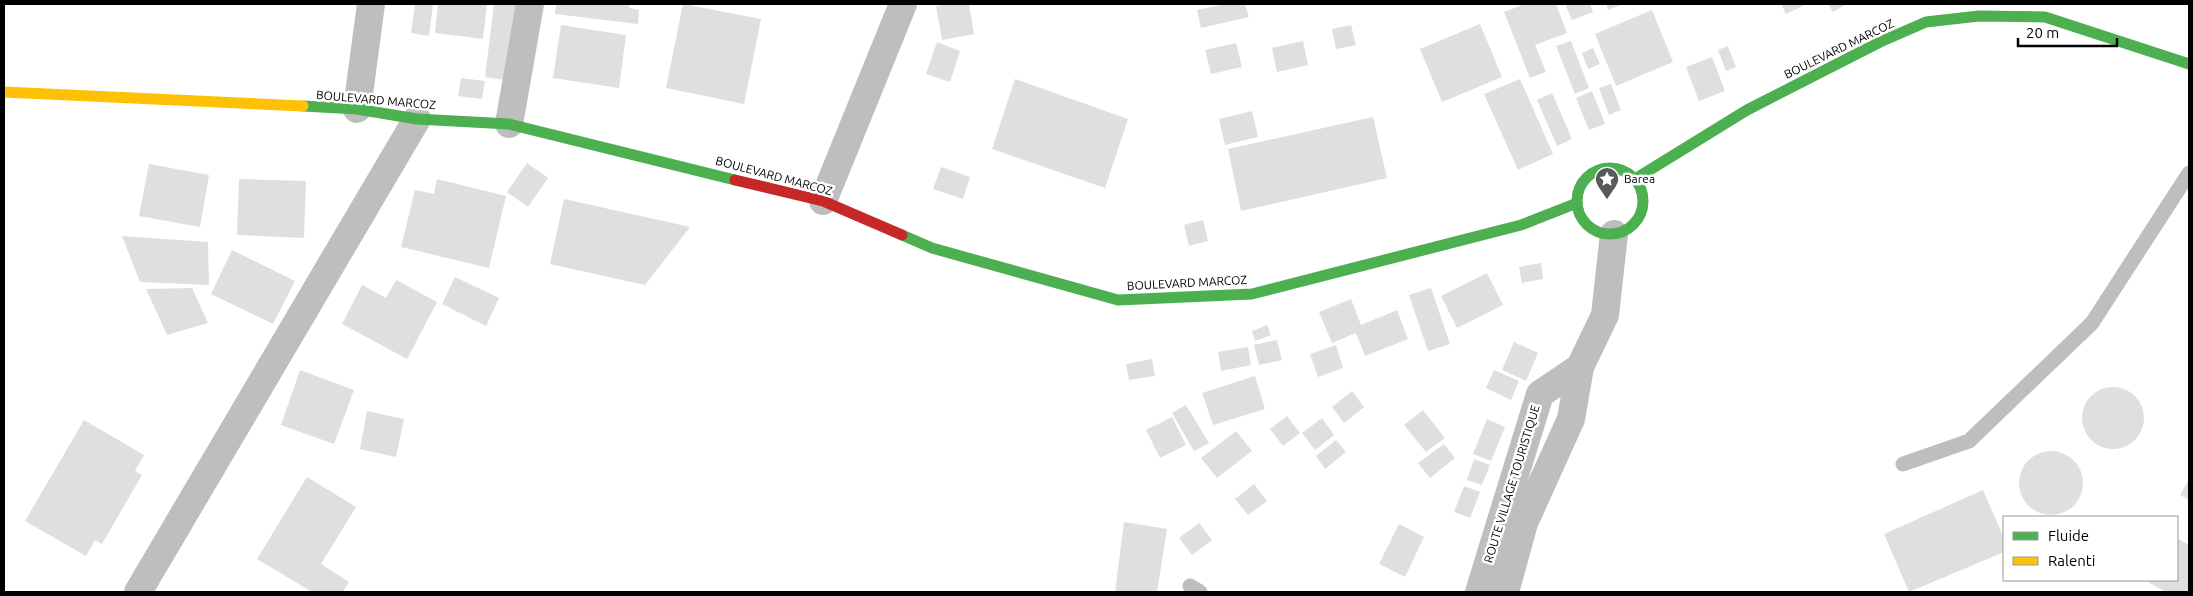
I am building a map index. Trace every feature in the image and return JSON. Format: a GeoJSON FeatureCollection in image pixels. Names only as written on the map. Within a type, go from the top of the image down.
{"type":"FeatureCollection","features":[{"type":"Feature","properties":{"kind":"main road","name":"BOULEVARD MARCOZ"},"geometry":{"type":"LineString","coordinates":[[1635,179],[1747,110],[1880,42],[1926,22],[1980,10],[2046,17],[2189,64]]}},
{"type":"Feature","properties":{"kind":"main road","name":"BOULEVARD MARCOZ"},"geometry":{"type":"LineString","coordinates":[[4,92],[357,109],[418,119],[509,124],[823,201],[932,248],[1118,300],[1252,294],[1521,225],[1577,203]]}},
{"type":"Feature","properties":{"kind":"main road"},"geometry":{"type":"LineString","coordinates":[[1618,168],[1635,179],[1644,195],[1642,213],[1631,227],[1614,234],[1597,231],[1583,220],[1577,203],[1581,183],[1597,170],[1618,168]]}},
{"type":"Feature","properties":{"kind":"street"},"geometry":{"type":"LineString","coordinates":[[357,109],[371,4]]}},
{"type":"Feature","properties":{"kind":"street"},"geometry":{"type":"LineString","coordinates":[[509,124],[530,4]]}},
{"type":"Feature","properties":{"kind":"street"},"geometry":{"type":"LineString","coordinates":[[823,201],[903,4]]}},
{"type":"Feature","properties":{"kind":"street"},"geometry":{"type":"LineString","coordinates":[[138,592],[418,119]]}},
{"type":"Feature","properties":{"kind":"street","name":"ROUTE VILLAGE TOURISTIQUE"},"geometry":{"type":"LineString","coordinates":[[1506,592],[1524,524],[1571,419],[1580,367],[1605,315],[1614,234]]}},
{"type":"Feature","properties":{"kind":"street","name":"ROUTE VILLAGE TOURISTIQUE"},"geometry":{"type":"LineString","coordinates":[[1479,592],[1540,394],[1580,367]]}},
{"type":"Feature","properties":{"kind":"lane"},"geometry":{"type":"LineString","coordinates":[[1903,464],[1970,441],[2092,323],[2189,173]]}},
{"type":"Feature","properties":{"kind":"building"},"geometry":{"type":"Polygon","coordinates":[[[415,4],[433,4],[429,36],[411,33],[415,4]]]}},
{"type":"Feature","properties":{"kind":"building"},"geometry":{"type":"Polygon","coordinates":[[[438,4],[487,4],[483,39],[435,33],[438,4]]]}},
{"type":"Feature","properties":{"kind":"building"},"geometry":{"type":"Polygon","coordinates":[[[494,4],[524,4],[514,81],[485,77],[494,4]]]}},
{"type":"Feature","properties":{"kind":"building"},"geometry":{"type":"Polygon","coordinates":[[[556,4],[630,4],[629,8],[639,10],[638,24],[555,14],[556,4]]]}},
{"type":"Feature","properties":{"kind":"building"},"geometry":{"type":"Polygon","coordinates":[[[683,4],[761,19],[744,104],[666,88],[683,4]]]}},
{"type":"Feature","properties":{"kind":"building"},"geometry":{"type":"Polygon","coordinates":[[[969,4],[974,34],[942,40],[936,6],[969,4]]]}},
{"type":"Feature","properties":{"kind":"building"},"geometry":{"type":"Polygon","coordinates":[[[1226,4],[1245,4],[1249,17],[1201,28],[1197,10],[1226,4]]]}},
{"type":"Feature","properties":{"kind":"building"},"geometry":{"type":"Polygon","coordinates":[[[1525,4],[1556,4],[1567,33],[1535,45],[1546,72],[1530,78],[1504,12],[1525,4]]]}},
{"type":"Feature","properties":{"kind":"building"},"geometry":{"type":"Polygon","coordinates":[[[1565,4],[1590,4],[1593,12],[1572,20],[1565,4]]]}},
{"type":"Feature","properties":{"kind":"building"},"geometry":{"type":"Polygon","coordinates":[[[1606,4],[1623,4],[1608,10],[1606,4]]]}},
{"type":"Feature","properties":{"kind":"building"},"geometry":{"type":"Polygon","coordinates":[[[1781,4],[1807,4],[1786,14],[1781,4]]]}},
{"type":"Feature","properties":{"kind":"building"},"geometry":{"type":"Polygon","coordinates":[[[1828,4],[1847,4],[1833,12],[1828,4]]]}},
{"type":"Feature","properties":{"kind":"building"},"geometry":{"type":"Polygon","coordinates":[[[1652,10],[1673,62],[1616,86],[1595,34],[1652,10]]]}},
{"type":"Feature","properties":{"kind":"building"},"geometry":{"type":"Polygon","coordinates":[[[1480,24],[1502,77],[1442,102],[1420,49],[1480,24]]]}},
{"type":"Feature","properties":{"kind":"building"},"geometry":{"type":"Polygon","coordinates":[[[561,25],[626,35],[619,88],[553,78],[561,25]]]}},
{"type":"Feature","properties":{"kind":"building"},"geometry":{"type":"Polygon","coordinates":[[[1351,25],[1356,45],[1336,49],[1332,29],[1351,25]]]}},
{"type":"Feature","properties":{"kind":"building"},"geometry":{"type":"Polygon","coordinates":[[[1303,41],[1308,65],[1277,72],[1272,48],[1303,41]]]}},
{"type":"Feature","properties":{"kind":"building"},"geometry":{"type":"Polygon","coordinates":[[[1571,41],[1589,88],[1575,94],[1556,46],[1571,41]]]}},
{"type":"Feature","properties":{"kind":"building"},"geometry":{"type":"Polygon","coordinates":[[[937,42],[960,51],[950,82],[926,74],[937,42]]]}},
{"type":"Feature","properties":{"kind":"building"},"geometry":{"type":"Polygon","coordinates":[[[1236,43],[1242,67],[1211,74],[1205,50],[1236,43]]]}},
{"type":"Feature","properties":{"kind":"building"},"geometry":{"type":"Polygon","coordinates":[[[1728,46],[1736,67],[1726,71],[1718,50],[1728,46]]]}},
{"type":"Feature","properties":{"kind":"building"},"geometry":{"type":"Polygon","coordinates":[[[1593,48],[1600,64],[1588,69],[1582,53],[1593,48]]]}},
{"type":"Feature","properties":{"kind":"building"},"geometry":{"type":"Polygon","coordinates":[[[1712,57],[1725,91],[1699,101],[1686,67],[1712,57]]]}},
{"type":"Feature","properties":{"kind":"building"},"geometry":{"type":"Polygon","coordinates":[[[461,78],[485,81],[482,99],[458,96],[461,78]]]}},
{"type":"Feature","properties":{"kind":"building"},"geometry":{"type":"Polygon","coordinates":[[[1015,79],[1128,119],[1105,188],[992,149],[1015,79]]]}},
{"type":"Feature","properties":{"kind":"building"},"geometry":{"type":"Polygon","coordinates":[[[1520,79],[1553,154],[1518,170],[1484,94],[1520,79]]]}},
{"type":"Feature","properties":{"kind":"building"},"geometry":{"type":"Polygon","coordinates":[[[1611,84],[1621,110],[1609,115],[1599,88],[1611,84]]]}},
{"type":"Feature","properties":{"kind":"building"},"geometry":{"type":"Polygon","coordinates":[[[1592,91],[1605,124],[1589,130],[1576,98],[1592,91]]]}},
{"type":"Feature","properties":{"kind":"building"},"geometry":{"type":"Polygon","coordinates":[[[1552,93],[1572,139],[1557,146],[1537,100],[1552,93]]]}},
{"type":"Feature","properties":{"kind":"building"},"geometry":{"type":"Polygon","coordinates":[[[1252,111],[1258,137],[1225,145],[1219,119],[1252,111]]]}},
{"type":"Feature","properties":{"kind":"building"},"geometry":{"type":"Polygon","coordinates":[[[1373,117],[1387,178],[1241,211],[1228,149],[1373,117]]]}},
{"type":"Feature","properties":{"kind":"building"},"geometry":{"type":"Polygon","coordinates":[[[527,163],[548,178],[528,207],[507,192],[527,163]]]}},
{"type":"Feature","properties":{"kind":"building"},"geometry":{"type":"Polygon","coordinates":[[[149,164],[209,175],[200,227],[139,216],[149,164]]]}},
{"type":"Feature","properties":{"kind":"building"},"geometry":{"type":"Polygon","coordinates":[[[941,167],[970,177],[963,199],[933,189],[941,167]]]}},
{"type":"Feature","properties":{"kind":"building"},"geometry":{"type":"Polygon","coordinates":[[[239,179],[306,181],[304,238],[237,235],[239,179]]]}},
{"type":"Feature","properties":{"kind":"building"},"geometry":{"type":"Polygon","coordinates":[[[437,179],[506,196],[489,268],[401,247],[415,190],[434,194],[437,179]]]}},
{"type":"Feature","properties":{"kind":"building"},"geometry":{"type":"Polygon","coordinates":[[[564,199],[690,227],[645,285],[550,264],[564,199]]]}},
{"type":"Feature","properties":{"kind":"building"},"geometry":{"type":"Polygon","coordinates":[[[1203,220],[1208,241],[1189,246],[1184,225],[1203,220]]]}},
{"type":"Feature","properties":{"kind":"building"},"geometry":{"type":"Polygon","coordinates":[[[122,236],[208,242],[209,285],[140,282],[122,236]]]}},
{"type":"Feature","properties":{"kind":"building"},"geometry":{"type":"Polygon","coordinates":[[[232,250],[295,281],[273,324],[211,294],[232,250]]]}},
{"type":"Feature","properties":{"kind":"building"},"geometry":{"type":"Polygon","coordinates":[[[1541,263],[1543,279],[1522,283],[1519,267],[1541,263]]]}},
{"type":"Feature","properties":{"kind":"building"},"geometry":{"type":"Polygon","coordinates":[[[1487,273],[1503,305],[1457,328],[1441,296],[1487,273]]]}},
{"type":"Feature","properties":{"kind":"building"},"geometry":{"type":"Polygon","coordinates":[[[455,277],[499,298],[486,326],[442,304],[455,277]]]}},
{"type":"Feature","properties":{"kind":"building"},"geometry":{"type":"Polygon","coordinates":[[[396,280],[437,302],[407,359],[342,324],[362,285],[386,298],[396,280]]]}},
{"type":"Feature","properties":{"kind":"building"},"geometry":{"type":"Polygon","coordinates":[[[192,288],[208,323],[167,335],[146,289],[192,288]]]}},
{"type":"Feature","properties":{"kind":"building"},"geometry":{"type":"Polygon","coordinates":[[[1431,288],[1450,344],[1428,351],[1409,295],[1431,288]]]}},
{"type":"Feature","properties":{"kind":"building"},"geometry":{"type":"Polygon","coordinates":[[[1351,299],[1361,325],[1397,310],[1408,339],[1365,356],[1356,333],[1332,343],[1319,312],[1351,299]]]}},
{"type":"Feature","properties":{"kind":"building"},"geometry":{"type":"Polygon","coordinates":[[[1267,325],[1271,335],[1255,341],[1252,331],[1267,325]]]}},
{"type":"Feature","properties":{"kind":"building"},"geometry":{"type":"Polygon","coordinates":[[[1277,340],[1282,360],[1259,365],[1254,345],[1277,340]]]}},
{"type":"Feature","properties":{"kind":"building"},"geometry":{"type":"Polygon","coordinates":[[[1514,342],[1538,353],[1526,381],[1502,370],[1514,342]]]}},
{"type":"Feature","properties":{"kind":"building"},"geometry":{"type":"Polygon","coordinates":[[[1336,345],[1343,368],[1318,377],[1310,354],[1336,345]]]}},
{"type":"Feature","properties":{"kind":"building"},"geometry":{"type":"Polygon","coordinates":[[[1248,347],[1251,365],[1221,371],[1218,352],[1248,347]]]}},
{"type":"Feature","properties":{"kind":"building"},"geometry":{"type":"Polygon","coordinates":[[[1152,359],[1155,376],[1129,380],[1126,364],[1152,359]]]}},
{"type":"Feature","properties":{"kind":"building"},"geometry":{"type":"Polygon","coordinates":[[[300,370],[354,390],[334,444],[281,425],[300,370]]]}},
{"type":"Feature","properties":{"kind":"building"},"geometry":{"type":"Polygon","coordinates":[[[1494,370],[1519,381],[1511,400],[1486,388],[1494,370]]]}},
{"type":"Feature","properties":{"kind":"building"},"geometry":{"type":"Polygon","coordinates":[[[1255,376],[1265,409],[1213,425],[1202,393],[1255,376]]]}},
{"type":"Feature","properties":{"kind":"building"},"geometry":{"type":"Polygon","coordinates":[[[2107,387],[2119,387],[2135,396],[2142,406],[2144,418],[2142,430],[2135,440],[2119,449],[2107,449],[2096,444],[2087,435],[2082,424],[2082,412],[2087,401],[2096,392],[2107,387]]]}},
{"type":"Feature","properties":{"kind":"building"},"geometry":{"type":"Polygon","coordinates":[[[1352,391],[1364,407],[1344,423],[1332,407],[1352,391]]]}},
{"type":"Feature","properties":{"kind":"building"},"geometry":{"type":"Polygon","coordinates":[[[1186,405],[1209,443],[1194,451],[1172,413],[1186,405]]]}},
{"type":"Feature","properties":{"kind":"building"},"geometry":{"type":"Polygon","coordinates":[[[1423,410],[1445,438],[1426,452],[1404,425],[1423,410]]]}},
{"type":"Feature","properties":{"kind":"building"},"geometry":{"type":"Polygon","coordinates":[[[367,411],[404,419],[396,457],[360,449],[367,411]]]}},
{"type":"Feature","properties":{"kind":"building"},"geometry":{"type":"Polygon","coordinates":[[[1287,416],[1300,433],[1283,446],[1270,429],[1287,416]]]}},
{"type":"Feature","properties":{"kind":"building"},"geometry":{"type":"Polygon","coordinates":[[[1172,417],[1186,445],[1160,458],[1146,430],[1172,417]]]}},
{"type":"Feature","properties":{"kind":"building"},"geometry":{"type":"Polygon","coordinates":[[[1322,418],[1334,435],[1315,450],[1302,433],[1322,418]]]}},
{"type":"Feature","properties":{"kind":"building"},"geometry":{"type":"Polygon","coordinates":[[[1487,419],[1505,427],[1491,461],[1473,454],[1487,419]]]}},
{"type":"Feature","properties":{"kind":"building"},"geometry":{"type":"Polygon","coordinates":[[[84,420],[144,455],[135,471],[142,475],[102,544],[95,540],[86,556],[25,521],[84,420]]]}},
{"type":"Feature","properties":{"kind":"building"},"geometry":{"type":"Polygon","coordinates":[[[1236,431],[1252,451],[1217,478],[1201,458],[1236,431]]]}},
{"type":"Feature","properties":{"kind":"building"},"geometry":{"type":"Polygon","coordinates":[[[1336,440],[1346,452],[1325,469],[1316,456],[1336,440]]]}},
{"type":"Feature","properties":{"kind":"building"},"geometry":{"type":"Polygon","coordinates":[[[1444,444],[1455,458],[1430,478],[1418,463],[1444,444]]]}},
{"type":"Feature","properties":{"kind":"building"},"geometry":{"type":"Polygon","coordinates":[[[2051,451],[2063,453],[2074,460],[2081,471],[2083,483],[2081,495],[2074,506],[2063,513],[2051,515],[2039,513],[2028,506],[2021,495],[2019,483],[2021,471],[2028,460],[2039,453],[2051,451]]]}},
{"type":"Feature","properties":{"kind":"building"},"geometry":{"type":"Polygon","coordinates":[[[1474,459],[1490,465],[1482,485],[1467,480],[1474,459]]]}},
{"type":"Feature","properties":{"kind":"building"},"geometry":{"type":"Polygon","coordinates":[[[307,477],[356,507],[321,564],[349,582],[343,592],[312,592],[257,559],[307,477]]]}},
{"type":"Feature","properties":{"kind":"building"},"geometry":{"type":"Polygon","coordinates":[[[2189,479],[2189,500],[2180,495],[2189,479]]]}},
{"type":"Feature","properties":{"kind":"building"},"geometry":{"type":"Polygon","coordinates":[[[1254,484],[1267,501],[1248,515],[1235,499],[1254,484]]]}},
{"type":"Feature","properties":{"kind":"building"},"geometry":{"type":"Polygon","coordinates":[[[1464,486],[1480,492],[1470,518],[1454,512],[1464,486]]]}},
{"type":"Feature","properties":{"kind":"building"},"geometry":{"type":"Polygon","coordinates":[[[1983,490],[2003,536],[2003,552],[1909,592],[1884,534],[1983,490]]]}},
{"type":"Feature","properties":{"kind":"building"},"geometry":{"type":"Polygon","coordinates":[[[1124,522],[1167,529],[1157,592],[1115,592],[1124,522]]]}},
{"type":"Feature","properties":{"kind":"building"},"geometry":{"type":"Polygon","coordinates":[[[1199,523],[1212,540],[1192,555],[1179,538],[1199,523]]]}},
{"type":"Feature","properties":{"kind":"building"},"geometry":{"type":"Polygon","coordinates":[[[1399,524],[1424,537],[1405,577],[1379,564],[1399,524]]]}},
{"type":"Feature","properties":{"kind":"building"},"geometry":{"type":"Polygon","coordinates":[[[2178,539],[2189,545],[2189,592],[2166,592],[2146,581],[2178,581],[2178,539]]]}},
{"type":"Feature","properties":{"kind":"traffic: fast"},"geometry":{"type":"LineString","coordinates":[[1635,179],[1747,110],[1880,42],[1926,22],[1979,16],[2045,17],[2189,64]]}},
{"type":"Feature","properties":{"kind":"traffic: fast"},"geometry":{"type":"LineString","coordinates":[[303,106],[357,109],[417,119],[509,124],[735,180]]}},
{"type":"Feature","properties":{"kind":"traffic: fast"},"geometry":{"type":"LineString","coordinates":[[1610,168],[1622,171],[1633,178],[1640,189],[1643,201],[1640,213],[1633,224],[1622,231],[1610,234],[1598,231],[1587,224],[1580,213],[1577,201],[1580,189],[1587,178],[1598,171],[1610,168]]}},
{"type":"Feature","properties":{"kind":"traffic: fast"},"geometry":{"type":"LineString","coordinates":[[902,235],[932,248],[1118,300],[1252,294],[1521,225],[1577,203]]}},
{"type":"Feature","properties":{"kind":"traffic: slow"},"geometry":{"type":"LineString","coordinates":[[4,92],[303,106]]}},
{"type":"Feature","properties":{"kind":"traffic: jam"},"geometry":{"type":"LineString","coordinates":[[735,180],[823,201],[902,235]]}},
{"type":"Feature","properties":{"kind":"place","name":"Barea"},"geometry":{"type":"Point","coordinates":[1607,200]}}]}
